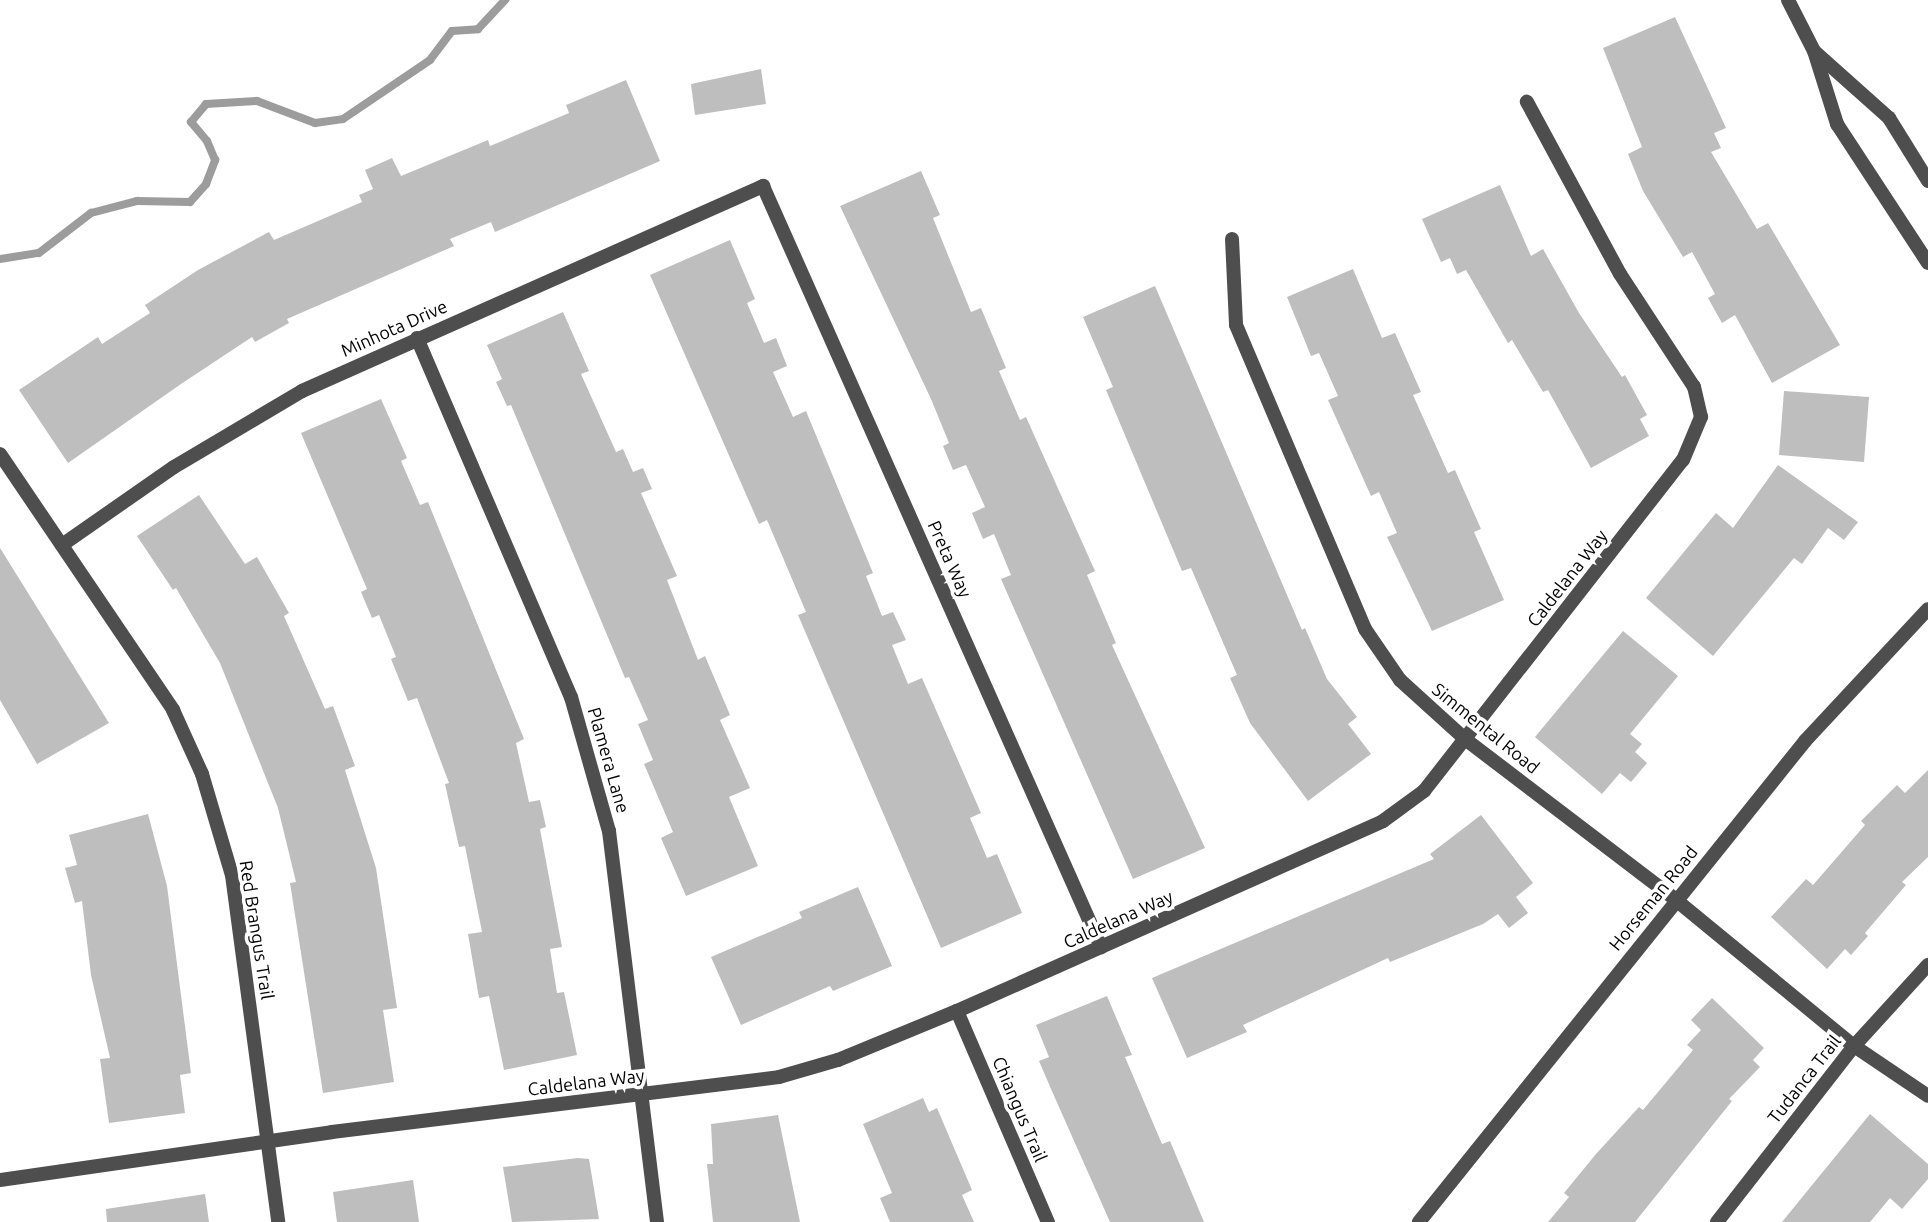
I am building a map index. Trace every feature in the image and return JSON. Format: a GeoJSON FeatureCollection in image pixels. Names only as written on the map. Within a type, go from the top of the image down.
{"type":"FeatureCollection","features":[{"type":"Feature","properties":{"kind":"street"},"geometry":{"type":"LineString","coordinates":[[1788,0],[1814,51],[1837,124],[1928,263]]}},
{"type":"Feature","properties":{"kind":"street"},"geometry":{"type":"LineString","coordinates":[[1814,51],[1889,118],[1928,181]]}},
{"type":"Feature","properties":{"kind":"street","name":"Caldelana Way"},"geometry":{"type":"LineString","coordinates":[[0,1180],[267,1145],[332,1132],[779,1077],[838,1060],[957,1011],[1383,821],[1424,791],[1465,739],[1683,460],[1701,417],[1694,387],[1620,274],[1527,102]]}},
{"type":"Feature","properties":{"kind":"street","name":"Minhota Drive"},"geometry":{"type":"LineString","coordinates":[[62,545],[174,467],[302,391],[763,186]]}},
{"type":"Feature","properties":{"kind":"street","name":"Preta Way"},"geometry":{"type":"LineString","coordinates":[[763,186],[1101,947]]}},
{"type":"Feature","properties":{"kind":"street","name":"Simmental Road"},"geometry":{"type":"LineString","coordinates":[[1232,239],[1236,325],[1366,629],[1400,680],[1465,739],[1676,900],[1854,1046],[1928,1096]]}},
{"type":"Feature","properties":{"kind":"street","name":"Plamera Lane"},"geometry":{"type":"LineString","coordinates":[[418,338],[571,697],[609,831],[657,1222]]}},
{"type":"Feature","properties":{"kind":"street","name":"Red Brangus Trail"},"geometry":{"type":"LineString","coordinates":[[0,454],[173,710],[202,774],[232,875],[278,1222]]}},
{"type":"Feature","properties":{"kind":"street","name":"Horseman Road"},"geometry":{"type":"LineString","coordinates":[[1419,1222],[1805,741],[1928,608]]}},
{"type":"Feature","properties":{"kind":"street","name":"Tudanca Trail"},"geometry":{"type":"LineString","coordinates":[[1717,1222],[1854,1046],[1928,965]]}},
{"type":"Feature","properties":{"kind":"street","name":"Chiangus Trail"},"geometry":{"type":"LineString","coordinates":[[957,1011],[1048,1222]]}},
{"type":"Feature","properties":{"kind":"building"},"geometry":{"type":"Polygon","coordinates":[[[1675,17],[1726,128],[1714,133],[1721,148],[1711,152],[1757,229],[1768,223],[1840,345],[1772,383],[1735,315],[1722,323],[1708,298],[1715,294],[1692,252],[1683,257],[1643,191],[1628,154],[1642,147],[1603,48],[1675,17]]]}},
{"type":"Feature","properties":{"kind":"building"},"geometry":{"type":"Polygon","coordinates":[[[761,69],[766,104],[695,115],[691,84],[761,69]]]}},
{"type":"Feature","properties":{"kind":"building"},"geometry":{"type":"Polygon","coordinates":[[[626,80],[660,161],[495,232],[491,222],[450,239],[454,246],[287,319],[289,323],[255,342],[252,337],[68,463],[19,390],[98,337],[102,344],[150,313],[145,305],[198,270],[269,232],[274,240],[362,202],[359,195],[373,189],[365,170],[392,158],[401,176],[488,140],[490,146],[569,113],[566,105],[626,80]]]}},
{"type":"Feature","properties":{"kind":"building"},"geometry":{"type":"Polygon","coordinates":[[[921,171],[940,215],[933,218],[971,312],[981,308],[1006,368],[999,371],[1020,420],[1026,417],[1095,571],[1087,575],[1116,643],[1112,645],[1205,848],[1133,879],[1001,579],[1011,575],[994,534],[983,539],[972,513],[985,507],[966,465],[953,470],[943,446],[949,443],[931,399],[840,206],[921,171]]]}},
{"type":"Feature","properties":{"kind":"building"},"geometry":{"type":"Polygon","coordinates":[[[1500,185],[1531,256],[1543,249],[1579,313],[1622,377],[1625,375],[1647,415],[1640,419],[1649,436],[1591,468],[1548,390],[1543,392],[1512,340],[1508,343],[1466,270],[1457,274],[1450,258],[1441,262],[1422,219],[1500,185]]]}},
{"type":"Feature","properties":{"kind":"building"},"geometry":{"type":"Polygon","coordinates":[[[730,240],[755,299],[747,303],[764,343],[776,338],[787,366],[773,372],[793,417],[806,411],[873,573],[866,576],[882,616],[893,612],[906,640],[892,645],[908,684],[922,678],[981,813],[970,818],[987,858],[997,854],[1022,913],[941,948],[798,615],[806,612],[767,520],[759,524],[650,275],[730,240]]]}},
{"type":"Feature","properties":{"kind":"building"},"geometry":{"type":"Polygon","coordinates":[[[1353,269],[1382,338],[1395,333],[1421,392],[1413,395],[1448,473],[1455,470],[1481,529],[1474,532],[1504,600],[1432,631],[1387,537],[1397,533],[1379,492],[1371,496],[1328,400],[1338,396],[1319,353],[1311,356],[1287,297],[1353,269]]]}},
{"type":"Feature","properties":{"kind":"building"},"geometry":{"type":"Polygon","coordinates":[[[1155,286],[1302,630],[1305,628],[1327,679],[1357,717],[1348,724],[1371,754],[1308,801],[1250,723],[1230,678],[1237,675],[1191,568],[1182,571],[1106,390],[1113,387],[1083,317],[1155,286]]]}},
{"type":"Feature","properties":{"kind":"building"},"geometry":{"type":"Polygon","coordinates":[[[563,312],[589,371],[581,374],[616,452],[623,449],[633,472],[643,468],[652,489],[641,493],[677,576],[667,580],[698,660],[705,656],[730,715],[720,720],[750,788],[729,797],[758,866],[686,896],[661,838],[673,832],[644,764],[653,760],[638,724],[648,720],[629,677],[625,678],[511,405],[507,406],[496,382],[502,379],[487,345],[563,312]]]}},
{"type":"Feature","properties":{"kind":"building"},"geometry":{"type":"Polygon","coordinates":[[[1784,391],[1869,397],[1864,462],[1779,455],[1784,391]]]}},
{"type":"Feature","properties":{"kind":"building"},"geometry":{"type":"Polygon","coordinates":[[[381,399],[407,458],[401,461],[420,505],[428,502],[524,739],[516,743],[529,802],[540,800],[546,827],[540,829],[562,947],[550,949],[557,993],[564,992],[577,1055],[504,1070],[489,996],[479,998],[468,934],[482,932],[465,846],[459,847],[445,784],[449,783],[417,698],[408,701],[391,659],[396,657],[379,615],[372,618],[361,592],[367,589],[301,433],[381,399]]]}},
{"type":"Feature","properties":{"kind":"building"},"geometry":{"type":"Polygon","coordinates":[[[1778,465],[1858,522],[1844,540],[1828,528],[1802,564],[1794,558],[1713,656],[1646,598],[1716,513],[1733,528],[1778,465]]]}},
{"type":"Feature","properties":{"kind":"building"},"geometry":{"type":"Polygon","coordinates":[[[199,495],[245,564],[257,557],[289,613],[284,616],[325,709],[333,706],[355,766],[345,770],[376,868],[397,1008],[383,1010],[394,1082],[323,1093],[290,883],[296,882],[278,808],[220,663],[176,588],[173,590],[137,536],[199,495]]]}},
{"type":"Feature","properties":{"kind":"building"},"geometry":{"type":"Polygon","coordinates":[[[0,548],[109,723],[37,764],[0,700],[0,548]]]}},
{"type":"Feature","properties":{"kind":"building"},"geometry":{"type":"Polygon","coordinates":[[[1623,631],[1678,676],[1630,734],[1642,744],[1635,752],[1647,763],[1631,782],[1620,773],[1602,794],[1535,737],[1623,631]]]}},
{"type":"Feature","properties":{"kind":"building"},"geometry":{"type":"Polygon","coordinates":[[[1928,770],[1928,857],[1902,882],[1906,885],[1865,933],[1868,936],[1851,955],[1845,949],[1827,969],[1771,917],[1806,879],[1813,885],[1865,825],[1861,821],[1897,785],[1905,793],[1928,770]]]}},
{"type":"Feature","properties":{"kind":"building"},"geometry":{"type":"Polygon","coordinates":[[[148,814],[167,886],[191,1073],[180,1075],[185,1113],[109,1123],[100,1059],[110,1058],[91,975],[82,901],[75,903],[65,868],[77,865],[69,835],[148,814]]]}},
{"type":"Feature","properties":{"kind":"building"},"geometry":{"type":"Polygon","coordinates":[[[1481,815],[1533,883],[1516,897],[1528,913],[1509,928],[1498,914],[1483,924],[1390,962],[1388,958],[1243,1025],[1247,1032],[1187,1058],[1152,978],[1434,859],[1430,854],[1481,815]]]}},
{"type":"Feature","properties":{"kind":"building"},"geometry":{"type":"Polygon","coordinates":[[[858,887],[892,966],[833,991],[830,986],[741,1025],[711,957],[802,918],[799,912],[858,887]]]}},
{"type":"Feature","properties":{"kind":"building"},"geometry":{"type":"Polygon","coordinates":[[[1107,996],[1132,1055],[1125,1057],[1162,1144],[1170,1141],[1204,1222],[1110,1222],[1051,1089],[1039,1061],[1049,1057],[1036,1025],[1107,996]]]}},
{"type":"Feature","properties":{"kind":"building"},"geometry":{"type":"Polygon","coordinates":[[[1712,998],[1764,1048],[1753,1060],[1760,1067],[1729,1099],[1732,1101],[1635,1222],[1548,1222],[1569,1197],[1564,1193],[1596,1154],[1639,1107],[1643,1110],[1693,1050],[1687,1045],[1701,1030],[1691,1020],[1712,998]]]}},
{"type":"Feature","properties":{"kind":"building"},"geometry":{"type":"Polygon","coordinates":[[[923,1098],[929,1112],[937,1108],[972,1190],[962,1195],[974,1222],[890,1222],[880,1198],[892,1193],[863,1124],[923,1098]]]}},
{"type":"Feature","properties":{"kind":"building"},"geometry":{"type":"Polygon","coordinates":[[[1870,1114],[1928,1164],[1928,1179],[1902,1209],[1890,1198],[1870,1222],[1782,1222],[1870,1114]]]}},
{"type":"Feature","properties":{"kind":"building"},"geometry":{"type":"Polygon","coordinates":[[[778,1115],[800,1222],[713,1222],[707,1164],[713,1164],[711,1124],[778,1115]]]}},
{"type":"Feature","properties":{"kind":"building"},"geometry":{"type":"Polygon","coordinates":[[[589,1159],[599,1219],[512,1222],[503,1167],[589,1159]]]}},
{"type":"Feature","properties":{"kind":"building"},"geometry":{"type":"Polygon","coordinates":[[[413,1180],[419,1222],[337,1222],[333,1192],[413,1180]]]}},
{"type":"Feature","properties":{"kind":"building"},"geometry":{"type":"Polygon","coordinates":[[[205,1194],[209,1222],[107,1222],[106,1209],[205,1194]]]}},
{"type":"Feature","properties":{"kind":"waterway"},"geometry":{"type":"LineString","coordinates":[[0,259],[39,253],[91,213],[137,201],[190,202],[206,184],[215,160],[207,141],[191,122],[206,104],[257,101],[315,123],[343,119],[430,60],[452,31],[478,29],[505,0]]}}]}
